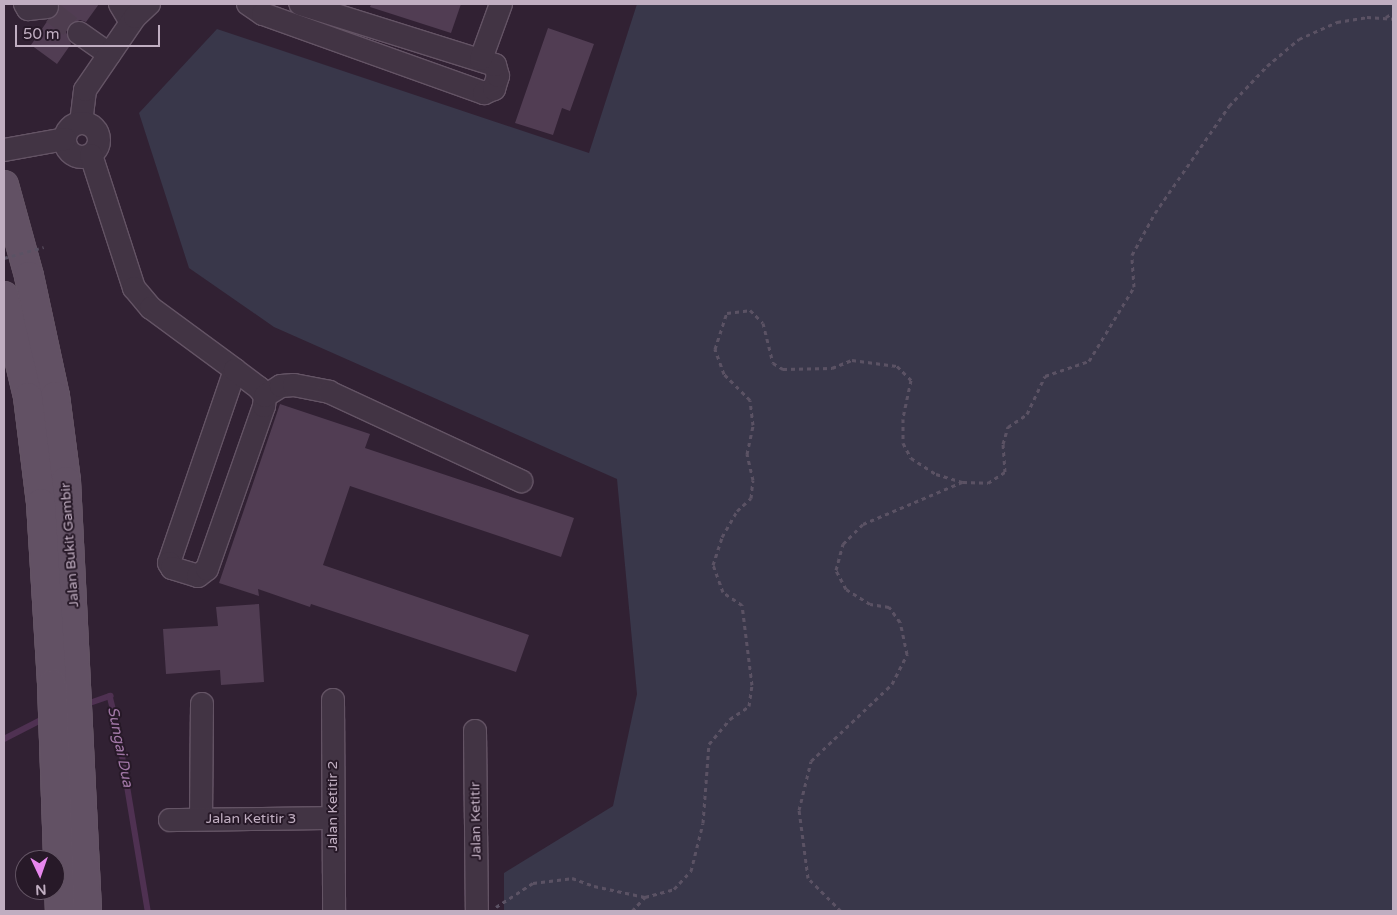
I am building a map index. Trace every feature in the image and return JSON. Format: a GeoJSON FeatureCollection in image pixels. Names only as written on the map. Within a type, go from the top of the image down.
{"type":"FeatureCollection","features":[{"type":"Feature","properties":{"kind":"main road","name":"Jalan Bukit Gambir"},"geometry":{"type":"LineString","coordinates":[[4,185],[30,276],[55,396],[66,481],[65,680],[67,741],[60,911]]}},
{"type":"Feature","properties":{"kind":"main road","name":"Jalan Bukit Gambir"},"geometry":{"type":"LineString","coordinates":[[4,296],[15,332],[29,406],[65,680]]}},
{"type":"Feature","properties":{"kind":"main road","name":"Jalan Bukit Gambir"},"geometry":{"type":"LineString","coordinates":[[67,741],[87,911]]}},
{"type":"Feature","properties":{"kind":"street"},"geometry":{"type":"LineString","coordinates":[[25,4],[28,9],[49,8]]}},
{"type":"Feature","properties":{"kind":"street"},"geometry":{"type":"LineString","coordinates":[[81,123],[85,90],[109,54],[126,13],[149,4]]}},
{"type":"Feature","properties":{"kind":"street"},"geometry":{"type":"LineString","coordinates":[[248,4],[263,14],[490,92],[494,89],[498,70],[481,59],[300,4]]}},
{"type":"Feature","properties":{"kind":"street"},"geometry":{"type":"LineString","coordinates":[[481,59],[501,4]]}},
{"type":"Feature","properties":{"kind":"street"},"geometry":{"type":"LineString","coordinates":[[79,33],[109,54]]}},
{"type":"Feature","properties":{"kind":"street"},"geometry":{"type":"LineString","coordinates":[[81,123],[95,128],[100,142],[91,155],[77,156],[66,146],[65,139],[70,128],[81,123]]}},
{"type":"Feature","properties":{"kind":"street"},"geometry":{"type":"LineString","coordinates":[[4,150],[65,139]]}},
{"type":"Feature","properties":{"kind":"street"},"geometry":{"type":"LineString","coordinates":[[91,155],[134,288],[151,308],[234,370],[265,396]]}},
{"type":"Feature","properties":{"kind":"street"},"geometry":{"type":"LineString","coordinates":[[234,370],[172,556],[172,568],[198,576],[207,570],[265,396],[281,386],[294,385],[329,392],[521,480]]}},
{"type":"Feature","properties":{"kind":"street","name":"Jalan Ketitir 2"},"geometry":{"type":"LineString","coordinates":[[333,700],[334,911]]}},
{"type":"Feature","properties":{"kind":"street"},"geometry":{"type":"LineString","coordinates":[[201,819],[202,704]]}},
{"type":"Feature","properties":{"kind":"street","name":"Jalan Ketitir"},"geometry":{"type":"LineString","coordinates":[[475,731],[478,910]]}},
{"type":"Feature","properties":{"kind":"street","name":"Jalan Ketitir 3"},"geometry":{"type":"LineString","coordinates":[[170,820],[333,818]]}},
{"type":"Feature","properties":{"kind":"path"},"geometry":{"type":"LineString","coordinates":[[1385,18],[1393,13]]}},
{"type":"Feature","properties":{"kind":"path"},"geometry":{"type":"LineString","coordinates":[[478,910],[500,906],[533,883],[572,878],[594,886],[645,897],[674,889],[691,871],[703,823],[709,744],[730,719],[749,706],[750,698],[742,605],[723,592],[713,565],[722,537],[736,511],[751,498],[753,480],[747,454],[753,425],[750,400],[724,374],[715,349],[727,312],[750,310],[763,323],[773,363],[783,369],[832,368],[852,360],[897,366],[911,380],[903,419],[904,443],[911,458],[936,474],[963,482],[988,483],[1005,472],[1003,444],[1008,427],[1028,414],[1045,376],[1089,361],[1134,287],[1132,255],[1141,238],[1229,106],[1266,66],[1299,39],[1337,22],[1393,19]]}},
{"type":"Feature","properties":{"kind":"path"},"geometry":{"type":"LineString","coordinates":[[4,258],[44,247]]}},
{"type":"Feature","properties":{"kind":"path"},"geometry":{"type":"LineString","coordinates":[[841,911],[808,878],[799,810],[811,761],[892,684],[907,654],[900,622],[889,607],[870,604],[846,589],[836,570],[842,544],[863,524],[963,482]]}},
{"type":"Feature","properties":{"kind":"path"},"geometry":{"type":"LineString","coordinates":[[632,911],[645,897]]}},
{"type":"Feature","properties":{"kind":"shaded area"},"geometry":{"type":"Polygon","coordinates":[[[637,4],[1393,4],[1393,911],[504,911],[504,873],[613,806],[637,694],[617,479],[274,327],[189,268],[139,113],[217,29],[589,153],[637,4]]]}},
{"type":"Feature","properties":{"kind":"building"},"geometry":{"type":"Polygon","coordinates":[[[60,4],[99,4],[86,22],[80,20],[69,25],[66,32],[71,44],[57,64],[31,45],[48,20],[59,13],[60,4]]]}},
{"type":"Feature","properties":{"kind":"building"},"geometry":{"type":"Polygon","coordinates":[[[371,4],[461,4],[451,33],[370,7],[371,4]]]}},
{"type":"Feature","properties":{"kind":"building"},"geometry":{"type":"Polygon","coordinates":[[[548,28],[594,44],[570,111],[562,108],[553,135],[515,123],[548,28]]]}},
{"type":"Feature","properties":{"kind":"building"},"geometry":{"type":"Polygon","coordinates":[[[280,404],[370,434],[365,448],[574,518],[561,557],[350,486],[323,565],[529,635],[516,672],[311,604],[310,607],[258,589],[259,596],[219,583],[280,404]]]}},
{"type":"Feature","properties":{"kind":"building"},"geometry":{"type":"Polygon","coordinates":[[[259,604],[264,682],[221,685],[220,670],[166,674],[163,629],[218,626],[216,607],[259,604]]]}},
{"type":"Feature","properties":{"kind":"waterway","name":"Sungai Dua"},"geometry":{"type":"LineString","coordinates":[[84,705],[110,696],[118,729],[148,911]]}},
{"type":"Feature","properties":{"kind":"waterway","name":"Sungai Dua"},"geometry":{"type":"LineString","coordinates":[[4,739],[45,718]]}},
{"type":"Feature","properties":{"kind":"tunnel"},"geometry":{"type":"LineString","coordinates":[[53,13],[79,33]]}}]}
